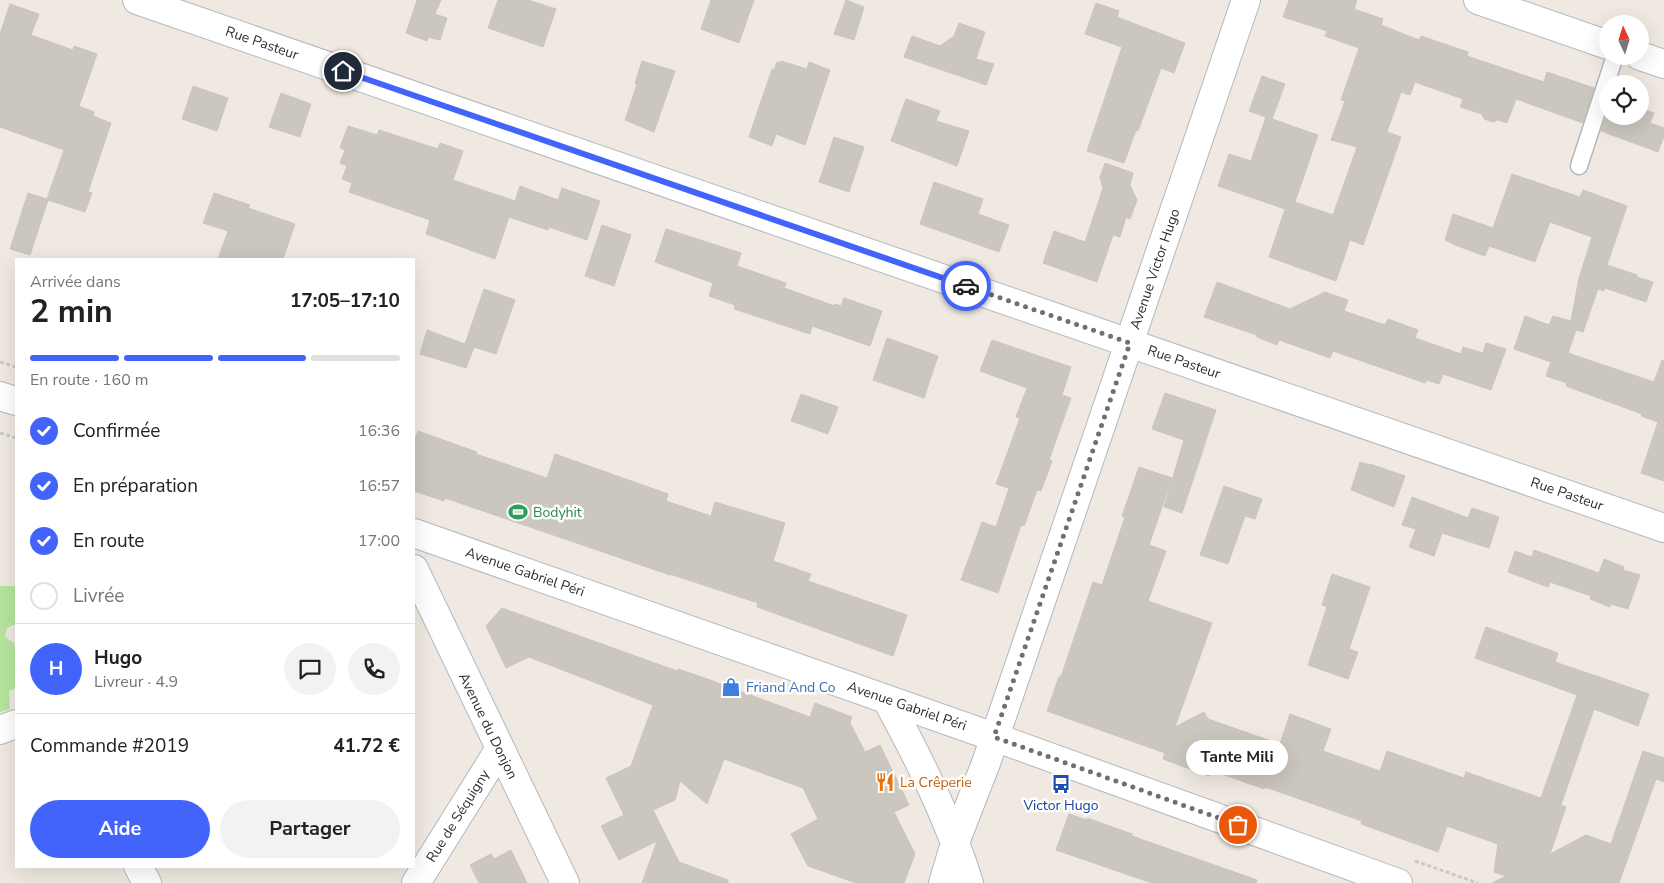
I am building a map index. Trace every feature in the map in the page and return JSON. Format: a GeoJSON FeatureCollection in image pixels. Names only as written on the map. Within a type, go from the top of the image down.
{"type":"FeatureCollection","features":[{"type":"Feature","properties":{"kind":"street","name":"Rue Pasteur"},"geometry":{"type":"LineString","coordinates":[[136,0],[1664,528]]}},
{"type":"Feature","properties":{"kind":"street","name":"Avenue Victor Hugo"},"geometry":{"type":"LineString","coordinates":[[943,883],[956,840],[986,763],[1246,0]]}},
{"type":"Feature","properties":{"kind":"street"},"geometry":{"type":"LineString","coordinates":[[1478,0],[1599,42]]}},
{"type":"Feature","properties":{"kind":"street"},"geometry":{"type":"LineString","coordinates":[[1649,59],[1664,64]]}},
{"type":"Feature","properties":{"kind":"street"},"geometry":{"type":"LineString","coordinates":[[0,396],[15,401]]}},
{"type":"Feature","properties":{"kind":"street","name":"Avenue Gabriel Péri"},"geometry":{"type":"LineString","coordinates":[[415,535],[994,737],[1391,882]]}},
{"type":"Feature","properties":{"kind":"street","name":"Avenue du Donjon"},"geometry":{"type":"LineString","coordinates":[[415,571],[499,750],[565,883]]}},
{"type":"Feature","properties":{"kind":"street"},"geometry":{"type":"LineString","coordinates":[[887,700],[906,734],[956,840],[969,883]]}},
{"type":"Feature","properties":{"kind":"street"},"geometry":{"type":"LineString","coordinates":[[0,730],[15,724]]}},
{"type":"Feature","properties":{"kind":"street","name":"Rue de Séquigny"},"geometry":{"type":"LineString","coordinates":[[416,883],[499,750]]}},
{"type":"Feature","properties":{"kind":"street"},"geometry":{"type":"LineString","coordinates":[[139,868],[146,883]]}},
{"type":"Feature","properties":{"kind":"lane"},"geometry":{"type":"LineString","coordinates":[[1579,166],[1612,65]]}},
{"type":"Feature","properties":{"kind":"path"},"geometry":{"type":"LineString","coordinates":[[0,362],[15,367]]}},
{"type":"Feature","properties":{"kind":"path"},"geometry":{"type":"LineString","coordinates":[[0,433],[15,438]]}},
{"type":"Feature","properties":{"kind":"green space"},"geometry":{"type":"Polygon","coordinates":[[[0,586],[15,586],[15,624],[7,628],[5,637],[14,643],[15,646],[15,688],[9,691],[10,709],[0,712],[0,586]]]}},
{"type":"Feature","properties":{"kind":"building"},"geometry":{"type":"Polygon","coordinates":[[[417,0],[441,0],[435,14],[447,18],[440,40],[428,37],[427,41],[406,33],[417,0]]]}},
{"type":"Feature","properties":{"kind":"building"},"geometry":{"type":"Polygon","coordinates":[[[498,0],[528,0],[556,9],[543,47],[488,28],[498,0]]]}},
{"type":"Feature","properties":{"kind":"building"},"geometry":{"type":"Polygon","coordinates":[[[711,0],[754,0],[739,43],[701,29],[711,0]]]}},
{"type":"Feature","properties":{"kind":"building"},"geometry":{"type":"Polygon","coordinates":[[[846,0],[864,7],[854,40],[834,34],[846,0]]]}},
{"type":"Feature","properties":{"kind":"building"},"geometry":{"type":"Polygon","coordinates":[[[1289,0],[1357,0],[1354,9],[1383,19],[1381,25],[1419,40],[1421,36],[1468,52],[1467,56],[1544,82],[1547,72],[1594,88],[1583,123],[1516,99],[1507,123],[1498,120],[1493,122],[1484,119],[1482,114],[1460,107],[1463,99],[1415,82],[1410,95],[1401,92],[1387,132],[1401,137],[1363,245],[1350,240],[1336,281],[1269,257],[1285,209],[1218,186],[1229,154],[1251,161],[1266,117],[1249,111],[1262,76],[1285,84],[1272,119],[1318,135],[1295,202],[1333,215],[1357,147],[1331,140],[1345,101],[1341,100],[1359,48],[1325,36],[1327,31],[1283,17],[1289,0]]]}},
{"type":"Feature","properties":{"kind":"building"},"geometry":{"type":"Polygon","coordinates":[[[1096,3],[1119,11],[1117,17],[1185,43],[1174,73],[1161,68],[1124,163],[1087,151],[1122,47],[1085,34],[1096,3]]]}},
{"type":"Feature","properties":{"kind":"building"},"geometry":{"type":"Polygon","coordinates":[[[10,4],[39,14],[31,35],[73,50],[74,46],[97,54],[79,106],[94,112],[93,116],[111,123],[88,192],[92,193],[85,212],[48,200],[30,255],[10,249],[28,193],[47,199],[64,150],[0,127],[0,34],[10,4]]]}},
{"type":"Feature","properties":{"kind":"building"},"geometry":{"type":"Polygon","coordinates":[[[959,23],[985,32],[976,59],[994,64],[986,85],[904,57],[912,36],[940,46],[954,36],[959,23]]]}},
{"type":"Feature","properties":{"kind":"building"},"geometry":{"type":"Polygon","coordinates":[[[642,61],[675,71],[654,132],[625,120],[637,84],[635,83],[642,61]]]}},
{"type":"Feature","properties":{"kind":"building"},"geometry":{"type":"Polygon","coordinates":[[[781,61],[807,69],[809,62],[830,70],[805,145],[776,134],[772,146],[749,137],[772,69],[774,70],[777,62],[780,63],[781,61]]]}},
{"type":"Feature","properties":{"kind":"building"},"geometry":{"type":"Polygon","coordinates":[[[193,86],[228,98],[217,131],[182,119],[193,86]]]}},
{"type":"Feature","properties":{"kind":"building"},"geometry":{"type":"Polygon","coordinates":[[[281,93],[311,104],[300,137],[269,127],[281,93]]]}},
{"type":"Feature","properties":{"kind":"building"},"geometry":{"type":"Polygon","coordinates":[[[906,99],[940,111],[936,121],[969,131],[957,166],[891,141],[906,99]]]}},
{"type":"Feature","properties":{"kind":"building"},"geometry":{"type":"Polygon","coordinates":[[[1649,111],[1654,113],[1650,123],[1664,128],[1664,136],[1658,152],[1601,131],[1603,125],[1649,125],[1649,111]]]}},
{"type":"Feature","properties":{"kind":"building"},"geometry":{"type":"Polygon","coordinates":[[[348,126],[377,135],[379,130],[438,149],[440,143],[463,151],[453,180],[515,201],[520,186],[558,200],[562,188],[600,201],[587,240],[549,227],[548,230],[509,217],[495,259],[426,234],[430,220],[349,192],[352,183],[342,179],[347,166],[340,163],[345,150],[340,148],[348,126]]]}},
{"type":"Feature","properties":{"kind":"building"},"geometry":{"type":"Polygon","coordinates":[[[834,137],[864,147],[849,192],[819,182],[834,137]]]}},
{"type":"Feature","properties":{"kind":"building"},"geometry":{"type":"Polygon","coordinates":[[[1105,163],[1133,173],[1130,185],[1137,200],[1130,219],[1126,217],[1120,237],[1113,235],[1097,282],[1043,263],[1054,231],[1085,242],[1103,188],[1100,177],[1105,163]]]}},
{"type":"Feature","properties":{"kind":"building"},"geometry":{"type":"Polygon","coordinates":[[[1512,174],[1580,197],[1583,190],[1627,206],[1607,265],[1653,282],[1646,302],[1605,288],[1604,291],[1598,289],[1583,332],[1576,330],[1568,353],[1654,382],[1662,360],[1664,361],[1664,481],[1641,473],[1658,422],[1641,416],[1642,414],[1566,386],[1567,383],[1546,376],[1551,362],[1514,349],[1525,316],[1549,325],[1553,316],[1571,321],[1579,278],[1592,237],[1550,222],[1535,262],[1489,246],[1485,256],[1445,240],[1453,214],[1493,228],[1512,174]]]}},
{"type":"Feature","properties":{"kind":"building"},"geometry":{"type":"Polygon","coordinates":[[[934,182],[983,199],[978,214],[1009,225],[999,252],[920,224],[934,182]]]}},
{"type":"Feature","properties":{"kind":"building"},"geometry":{"type":"Polygon","coordinates":[[[214,193],[250,205],[248,208],[295,224],[283,258],[218,258],[228,231],[203,223],[214,193]]]}},
{"type":"Feature","properties":{"kind":"building"},"geometry":{"type":"Polygon","coordinates":[[[602,225],[631,235],[614,286],[585,276],[602,225]]]}},
{"type":"Feature","properties":{"kind":"building"},"geometry":{"type":"Polygon","coordinates":[[[666,229],[741,253],[737,266],[786,283],[784,288],[835,306],[835,304],[841,306],[844,298],[882,311],[870,346],[812,326],[810,334],[734,309],[735,305],[709,296],[713,283],[655,262],[666,229]]]}},
{"type":"Feature","properties":{"kind":"building"},"geometry":{"type":"Polygon","coordinates":[[[1217,282],[1290,309],[1325,292],[1348,300],[1344,311],[1385,325],[1388,319],[1418,330],[1415,338],[1461,354],[1463,347],[1483,353],[1486,343],[1506,349],[1491,390],[1443,374],[1439,384],[1427,380],[1425,383],[1333,351],[1330,358],[1279,340],[1277,345],[1257,337],[1257,335],[1204,317],[1217,282]]]}},
{"type":"Feature","properties":{"kind":"building"},"geometry":{"type":"Polygon","coordinates":[[[484,289],[515,300],[496,354],[474,347],[466,368],[420,354],[427,330],[465,344],[484,289]]]}},
{"type":"Feature","properties":{"kind":"building"},"geometry":{"type":"Polygon","coordinates":[[[887,338],[938,356],[924,398],[873,380],[887,338]]]}},
{"type":"Feature","properties":{"kind":"building"},"geometry":{"type":"Polygon","coordinates":[[[992,340],[1071,367],[1062,395],[1071,398],[1049,460],[1052,461],[1041,491],[1037,490],[1024,526],[1021,525],[998,593],[961,580],[982,522],[996,527],[1009,488],[996,484],[1020,418],[1016,417],[1027,388],[980,371],[992,340]]]}},
{"type":"Feature","properties":{"kind":"building"},"geometry":{"type":"Polygon","coordinates":[[[1165,393],[1216,410],[1182,513],[1164,507],[1184,440],[1152,429],[1165,393]]]}},
{"type":"Feature","properties":{"kind":"building"},"geometry":{"type":"Polygon","coordinates":[[[801,394],[838,407],[828,434],[791,421],[801,394]]]}},
{"type":"Feature","properties":{"kind":"building"},"geometry":{"type":"Polygon","coordinates":[[[418,431],[477,452],[476,454],[547,478],[555,454],[668,494],[666,501],[711,516],[715,502],[785,523],[773,561],[811,574],[808,581],[907,615],[893,656],[757,607],[758,603],[445,498],[444,501],[415,491],[415,439],[418,431]]]}},
{"type":"Feature","properties":{"kind":"building"},"geometry":{"type":"Polygon","coordinates":[[[1360,462],[1405,476],[1394,507],[1351,490],[1360,462]]]}},
{"type":"Feature","properties":{"kind":"building"},"geometry":{"type":"Polygon","coordinates":[[[1139,467],[1172,478],[1149,545],[1166,551],[1148,601],[1212,623],[1175,727],[1204,712],[1208,719],[1280,744],[1290,714],[1331,729],[1323,751],[1380,771],[1387,751],[1464,778],[1466,772],[1541,798],[1577,695],[1475,658],[1486,627],[1558,653],[1555,662],[1649,694],[1638,726],[1594,709],[1561,805],[1566,807],[1550,854],[1586,835],[1611,844],[1643,751],[1664,758],[1664,782],[1656,779],[1619,883],[1492,883],[1506,876],[1494,872],[1498,844],[1447,826],[1438,852],[1361,824],[1362,821],[1265,787],[1264,789],[1211,770],[1209,776],[1163,759],[1165,753],[1047,711],[1059,677],[1061,677],[1093,582],[1102,585],[1125,517],[1122,516],[1139,467]]]}},
{"type":"Feature","properties":{"kind":"building"},"geometry":{"type":"Polygon","coordinates":[[[1224,486],[1262,499],[1255,519],[1245,516],[1228,564],[1200,555],[1224,486]]]}},
{"type":"Feature","properties":{"kind":"building"},"geometry":{"type":"Polygon","coordinates":[[[1412,497],[1468,518],[1472,508],[1499,517],[1489,548],[1442,533],[1434,556],[1409,547],[1416,529],[1402,525],[1412,497]]]}},
{"type":"Feature","properties":{"kind":"building"},"geometry":{"type":"Polygon","coordinates":[[[1534,550],[1599,573],[1604,559],[1624,567],[1623,570],[1640,575],[1628,609],[1611,604],[1610,607],[1590,599],[1591,596],[1550,582],[1548,587],[1508,572],[1515,551],[1532,557],[1534,550]]]}},
{"type":"Feature","properties":{"kind":"building"},"geometry":{"type":"Polygon","coordinates":[[[1332,574],[1370,587],[1349,649],[1358,652],[1348,679],[1308,665],[1327,607],[1322,605],[1332,574]]]}},
{"type":"Feature","properties":{"kind":"building"},"geometry":{"type":"Polygon","coordinates":[[[502,608],[677,671],[678,669],[699,676],[810,717],[815,703],[852,717],[850,723],[865,752],[880,745],[909,805],[894,812],[915,854],[904,883],[856,883],[808,866],[791,834],[818,819],[803,788],[724,759],[707,804],[680,781],[675,800],[653,810],[679,862],[728,880],[728,883],[642,883],[657,841],[619,860],[601,826],[624,815],[606,778],[631,766],[653,705],[529,657],[506,668],[486,626],[502,608]]]}},
{"type":"Feature","properties":{"kind":"building"},"geometry":{"type":"Polygon","coordinates":[[[1069,814],[1087,820],[1087,818],[1257,880],[1256,883],[1152,883],[1056,850],[1069,814]]]}},
{"type":"Feature","properties":{"kind":"building"},"geometry":{"type":"Polygon","coordinates":[[[511,850],[527,883],[479,883],[470,865],[491,854],[494,859],[511,850]]]}},
{"type":"Feature","properties":{"kind":"way so far"},"geometry":{"type":"LineString","coordinates":[[966,286],[1130,343],[994,737],[1238,825]]}},
{"type":"Feature","properties":{"kind":"place","name":"Bodyhit"},"geometry":{"type":"Point","coordinates":[518,512]}},
{"type":"Feature","properties":{"kind":"place","name":"Friand And Co"},"geometry":{"type":"Point","coordinates":[731,687]}},
{"type":"Feature","properties":{"kind":"place","name":"La Crêperie"},"geometry":{"type":"Point","coordinates":[885,782]}},
{"type":"Feature","properties":{"kind":"place","name":"Victor Hugo"},"geometry":{"type":"Point","coordinates":[1061,784]}},
{"type":"Feature","properties":{"kind":"place","name":"Tante Mili"},"geometry":{"type":"Point","coordinates":[1238,825]}},
{"type":"Feature","properties":{"kind":"route"},"geometry":{"type":"LineString","coordinates":[[343,71],[966,286]]}}]}
